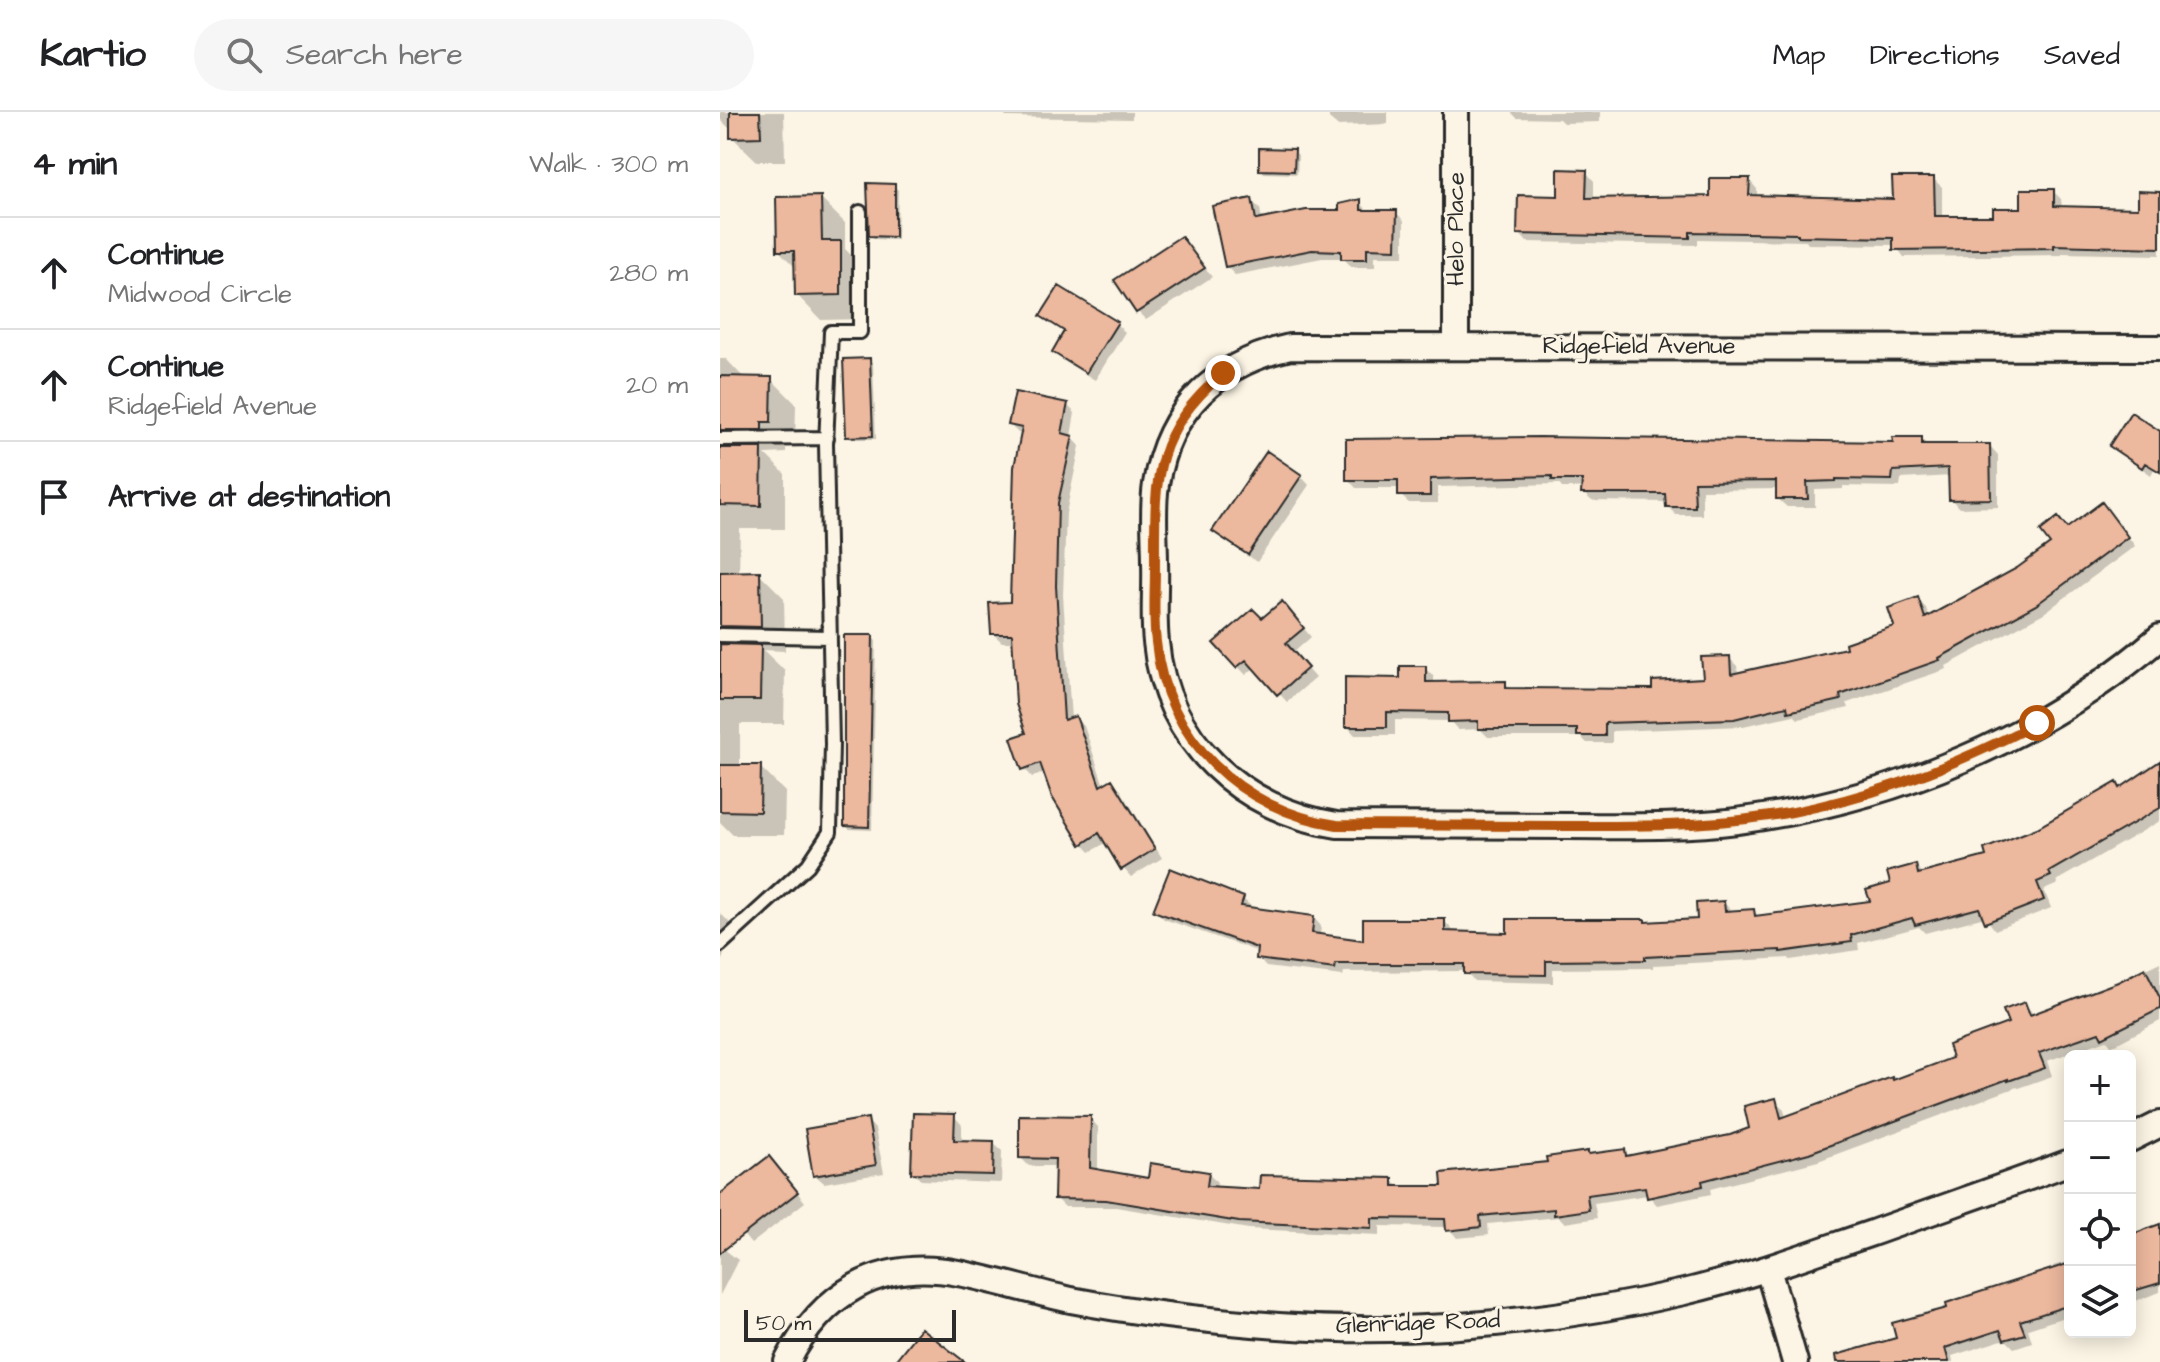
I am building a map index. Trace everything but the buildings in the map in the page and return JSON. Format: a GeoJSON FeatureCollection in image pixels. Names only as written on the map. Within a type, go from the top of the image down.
{"type":"FeatureCollection","features":[{"type":"Feature","properties":{"kind":"street","name":"Helo Place"},"geometry":{"type":"LineString","coordinates":[[1456,112],[1456,345]]}},
{"type":"Feature","properties":{"kind":"street","name":"Ridgefield Avenue"},"geometry":{"type":"LineString","coordinates":[[2160,348],[1309,346],[1267,352],[1223,373],[1197,395],[1176,424],[1163,452],[1155,487],[1156,642],[1163,682],[1172,705],[1184,728],[1211,764],[1234,784],[1283,812],[1317,822],[1353,825],[1656,826],[1735,821],[1814,808],[1892,787],[1964,760],[2089,692],[2160,637]]}},
{"type":"Feature","properties":{"kind":"street"},"geometry":{"type":"LineString","coordinates":[[2136,1136],[2160,1124]]}},
{"type":"Feature","properties":{"kind":"street","name":"Glenridge Road"},"geometry":{"type":"LineString","coordinates":[[787,1362],[801,1335],[820,1311],[848,1289],[891,1273],[921,1269],[957,1272],[1070,1300],[1170,1316],[1282,1327],[1390,1328],[1487,1323],[1584,1311],[1684,1292],[1768,1269],[2064,1164]]}},
{"type":"Feature","properties":{"kind":"street"},"geometry":{"type":"LineString","coordinates":[[1768,1269],[1795,1362]]}},
{"type":"Feature","properties":{"kind":"lane"},"geometry":{"type":"LineString","coordinates":[[720,945],[808,865],[830,832],[832,744],[827,438],[831,332],[860,332],[860,212]]}},
{"type":"Feature","properties":{"kind":"lane"},"geometry":{"type":"LineString","coordinates":[[720,439],[827,438]]}},
{"type":"Feature","properties":{"kind":"lane"},"geometry":{"type":"LineString","coordinates":[[720,635],[830,637]]}},
{"type":"Feature","properties":{"kind":"route"},"geometry":{"type":"LineString","coordinates":[[1223,373],[1197,395],[1176,424],[1163,452],[1155,487],[1156,642],[1163,682],[1184,728],[1211,764],[1234,784],[1283,812],[1337,825],[1656,826],[1735,821],[1814,808],[1892,787],[1964,760],[2037,723]]}}]}
